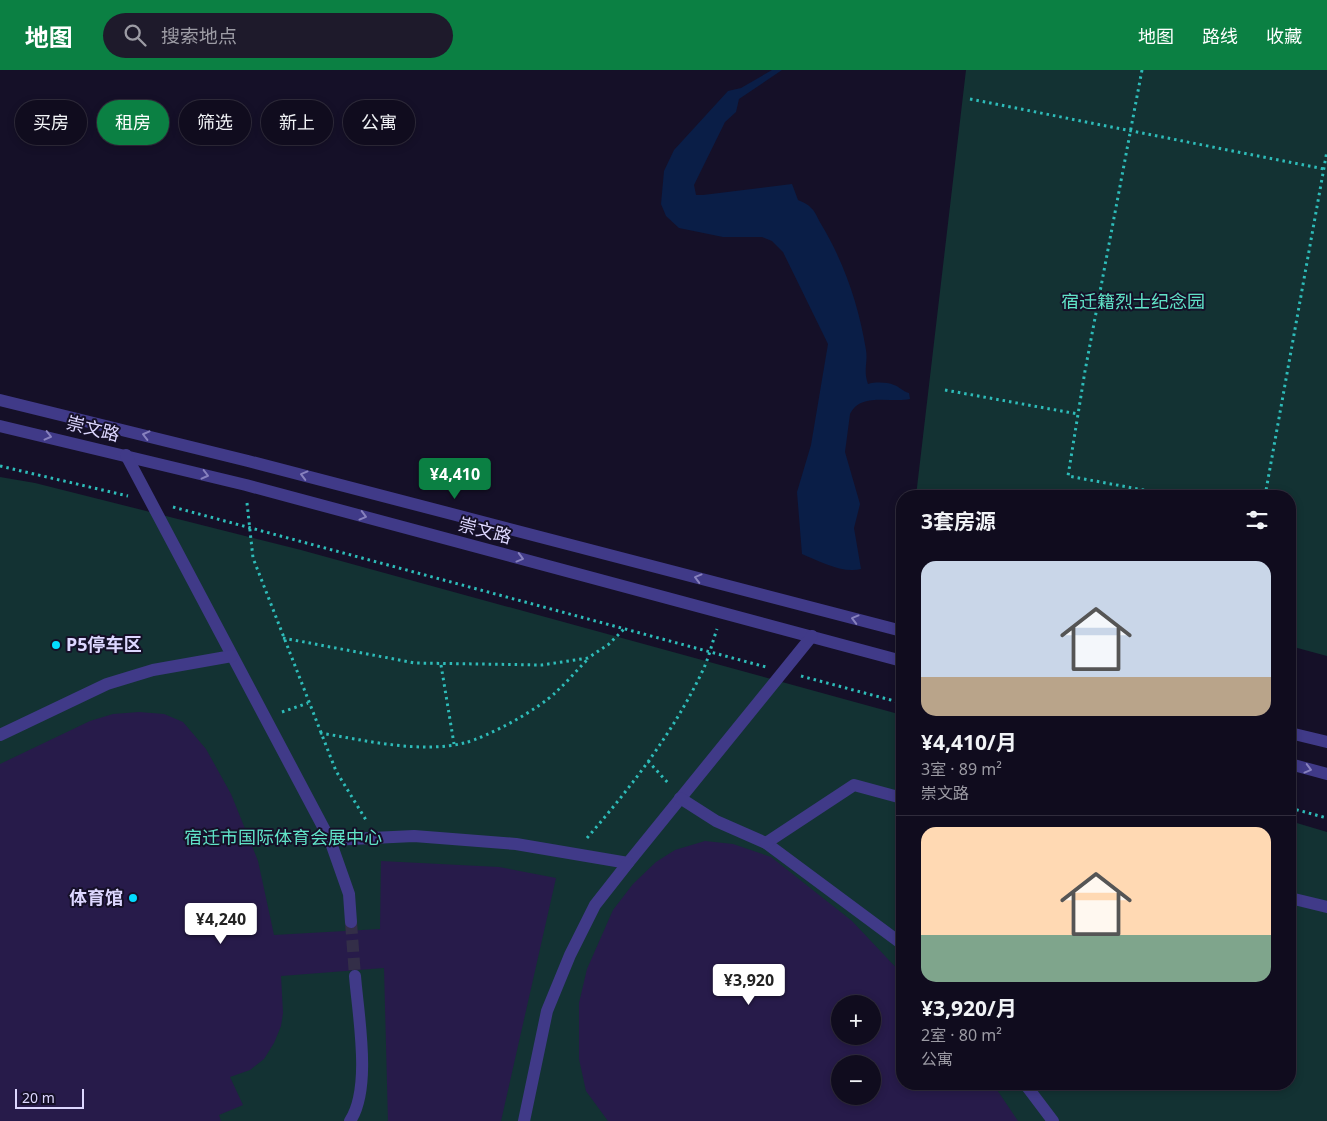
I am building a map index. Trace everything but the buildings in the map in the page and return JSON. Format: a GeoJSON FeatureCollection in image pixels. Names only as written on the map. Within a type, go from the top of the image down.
{"type":"FeatureCollection","features":[{"type":"Feature","properties":{"kind":"street","name":"崇文路"},"geometry":{"type":"LineString","coordinates":[[0,400],[248,461],[896,629]]}},
{"type":"Feature","properties":{"kind":"street","name":"崇文路"},"geometry":{"type":"LineString","coordinates":[[0,426],[246,485],[896,658]]}},
{"type":"Feature","properties":{"kind":"street"},"geometry":{"type":"LineString","coordinates":[[126,455],[330,840],[349,894],[351,922]]}},
{"type":"Feature","properties":{"kind":"street"},"geometry":{"type":"LineString","coordinates":[[524,1121],[547,1011],[570,955],[595,905],[812,636]]}},
{"type":"Feature","properties":{"kind":"street"},"geometry":{"type":"LineString","coordinates":[[0,735],[107,684],[153,670],[232,656]]}},
{"type":"Feature","properties":{"kind":"street"},"geometry":{"type":"LineString","coordinates":[[1296,734],[1327,742]]}},
{"type":"Feature","properties":{"kind":"street"},"geometry":{"type":"LineString","coordinates":[[1296,766],[1327,774]]}},
{"type":"Feature","properties":{"kind":"street"},"geometry":{"type":"LineString","coordinates":[[766,843],[854,785],[896,796]]}},
{"type":"Feature","properties":{"kind":"street"},"geometry":{"type":"LineString","coordinates":[[680,798],[716,821],[766,843],[896,940]]}},
{"type":"Feature","properties":{"kind":"street"},"geometry":{"type":"LineString","coordinates":[[330,840],[414,836],[516,844],[628,863]]}},
{"type":"Feature","properties":{"kind":"street"},"geometry":{"type":"LineString","coordinates":[[1296,899],[1327,907]]}},
{"type":"Feature","properties":{"kind":"street"},"geometry":{"type":"LineString","coordinates":[[350,1121],[355,1112],[360,1093],[361,1060],[355,976]]}},
{"type":"Feature","properties":{"kind":"street"},"geometry":{"type":"LineString","coordinates":[[1030,1090],[1053,1121]]}},
{"type":"Feature","properties":{"kind":"path"},"geometry":{"type":"LineString","coordinates":[[1142,70],[1068,476],[1144,490]]}},
{"type":"Feature","properties":{"kind":"path"},"geometry":{"type":"LineString","coordinates":[[970,99],[1324,169]]}},
{"type":"Feature","properties":{"kind":"path"},"geometry":{"type":"LineString","coordinates":[[1266,490],[1327,151]]}},
{"type":"Feature","properties":{"kind":"path"},"geometry":{"type":"LineString","coordinates":[[945,390],[1078,414]]}},
{"type":"Feature","properties":{"kind":"path"},"geometry":{"type":"LineString","coordinates":[[0,466],[250,526],[896,701]]}},
{"type":"Feature","properties":{"kind":"path"},"geometry":{"type":"LineString","coordinates":[[246,485],[253,558],[336,771],[376,838]]}},
{"type":"Feature","properties":{"kind":"path"},"geometry":{"type":"LineString","coordinates":[[574,854],[629,789],[681,710],[703,671],[723,612]]}},
{"type":"Feature","properties":{"kind":"path"},"geometry":{"type":"LineString","coordinates":[[320,732],[395,745],[436,746],[464,743],[511,723],[555,694],[588,658],[609,644],[624,629]]}},
{"type":"Feature","properties":{"kind":"path"},"geometry":{"type":"LineString","coordinates":[[283,637],[415,663],[441,665],[542,665],[588,658]]}},
{"type":"Feature","properties":{"kind":"path"},"geometry":{"type":"LineString","coordinates":[[441,665],[454,744]]}},
{"type":"Feature","properties":{"kind":"path"},"geometry":{"type":"LineString","coordinates":[[265,718],[308,702]]}},
{"type":"Feature","properties":{"kind":"path"},"geometry":{"type":"LineString","coordinates":[[648,761],[680,798]]}},
{"type":"Feature","properties":{"kind":"path"},"geometry":{"type":"LineString","coordinates":[[1296,810],[1327,818]]}},
{"type":"Feature","properties":{"kind":"green space","name":"宿迁籍烈士纪念园"},"geometry":{"type":"Polygon","coordinates":[[[966,70],[1327,70],[1327,656],[1296,648],[1296,490],[917,490],[966,70]]]}},
{"type":"Feature","properties":{"kind":"green space","name":"宿迁市国际体育会展中心"},"geometry":{"type":"Polygon","coordinates":[[[0,477],[35,483],[301,550],[896,713],[896,1090],[1296,1090],[1296,823],[1327,832],[1327,1121],[0,1121],[0,477]]]}},
{"type":"Feature","properties":{"kind":"water"},"geometry":{"type":"Polygon","coordinates":[[[772,70],[782,70],[739,99],[736,112],[725,122],[694,185],[696,195],[703,195],[792,184],[798,200],[808,205],[815,213],[844,269],[855,301],[863,334],[868,384],[888,383],[909,393],[910,399],[877,400],[861,403],[850,414],[845,452],[860,504],[854,528],[861,569],[847,570],[839,568],[802,554],[797,492],[811,445],[828,344],[783,252],[772,241],[762,237],[723,237],[679,228],[666,216],[661,204],[664,171],[674,150],[728,91],[741,88],[772,70]]]}},
{"type":"Feature","properties":{"kind":"tunnel"},"geometry":{"type":"LineString","coordinates":[[351,922],[355,976]]}},
{"type":"Feature","properties":{"kind":"place","name":"P5停车区"},"geometry":{"type":"Point","coordinates":[56,645]}},
{"type":"Feature","properties":{"kind":"place","name":"体育馆"},"geometry":{"type":"Point","coordinates":[133,898]}}]}
